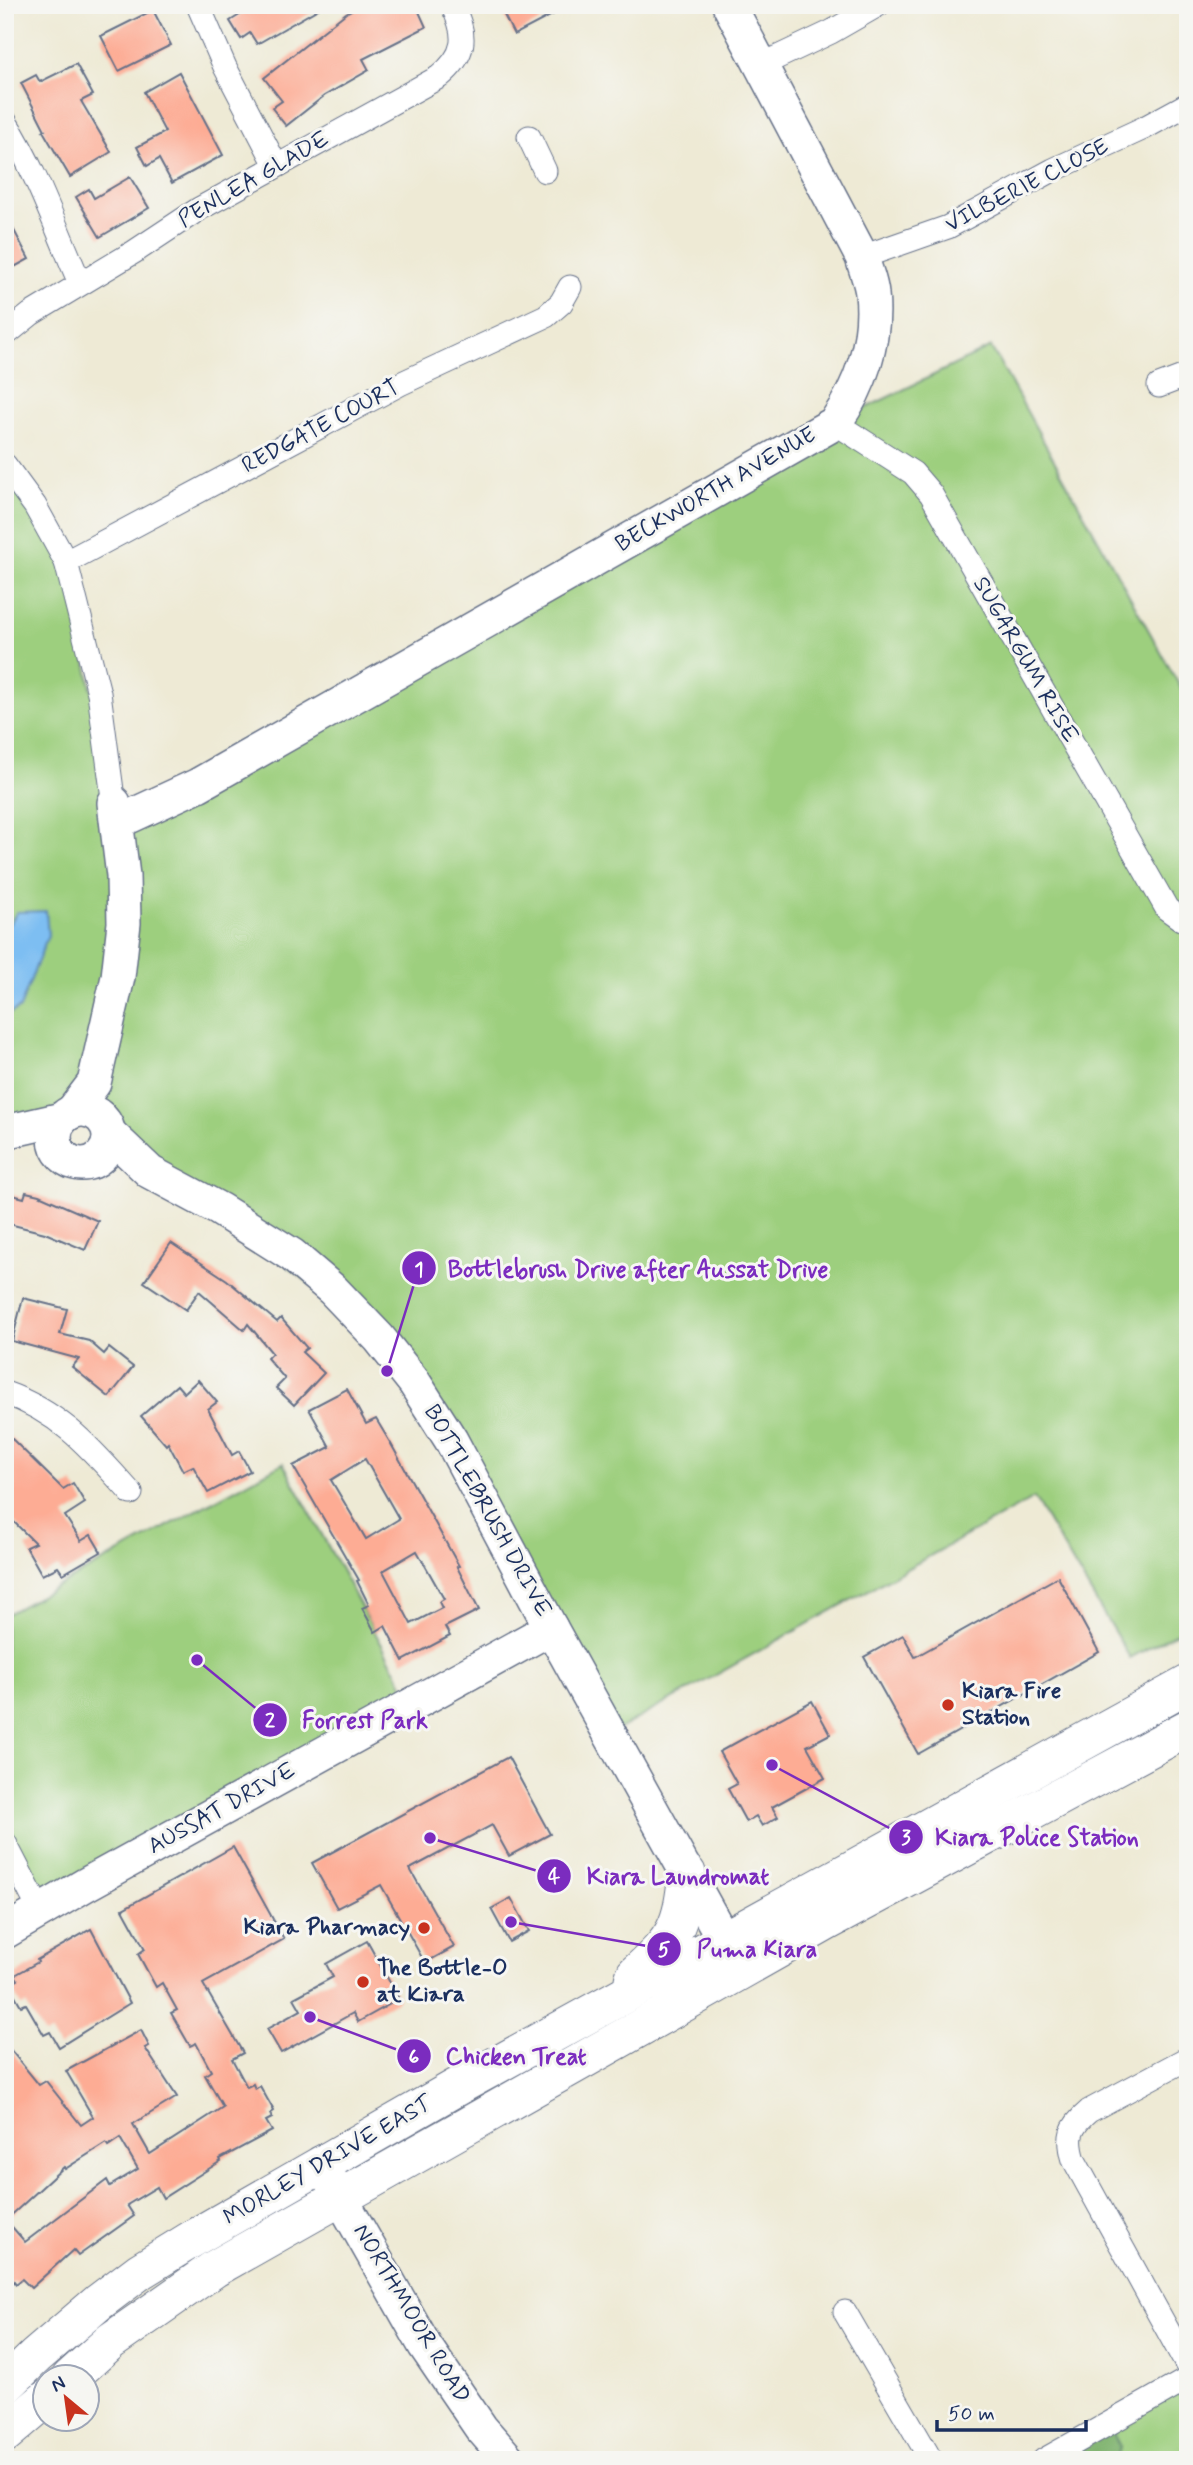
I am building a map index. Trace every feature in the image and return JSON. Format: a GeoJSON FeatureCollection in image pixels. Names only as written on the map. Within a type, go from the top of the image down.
{"type":"FeatureCollection","features":[{"type":"Feature","properties":{"kind":"main road","name":"MORLEY DRIVE EAST"},"geometry":{"type":"LineString","coordinates":[[5,2386],[36,2356],[140,2271],[321,2163],[1188,1684]]}},
{"type":"Feature","properties":{"kind":"main road"},"geometry":{"type":"LineString","coordinates":[[1138,1711],[1151,1724],[1163,1729],[1188,1727]]}},
{"type":"Feature","properties":{"kind":"main road","name":"MORLEY DRIVE EAST"},"geometry":{"type":"LineString","coordinates":[[86,2364],[111,2341],[214,2269],[827,1922],[1188,1727]]}},
{"type":"Feature","properties":{"kind":"main road"},"geometry":{"type":"LineString","coordinates":[[917,1834],[924,1843],[934,1849],[959,1847],[979,1841]]}},
{"type":"Feature","properties":{"kind":"main road"},"geometry":{"type":"LineString","coordinates":[[630,1991],[635,1974],[662,1947],[680,1922],[687,1873]]}},
{"type":"Feature","properties":{"kind":"main road"},"geometry":{"type":"LineString","coordinates":[[5,2434],[32,2411]]}},
{"type":"Feature","properties":{"kind":"street"},"geometry":{"type":"LineString","coordinates":[[198,5],[225,67],[276,165]]}},
{"type":"Feature","properties":{"kind":"street","name":"PENLEA GLADE"},"geometry":{"type":"LineString","coordinates":[[5,335],[31,314],[199,209],[439,77],[459,56],[463,37],[461,24],[452,5]]}},
{"type":"Feature","properties":{"kind":"street","name":"BECKWORTH AVENUE"},"geometry":{"type":"LineString","coordinates":[[115,810],[198,785],[835,423],[849,404],[863,369],[872,331],[872,292],[862,257],[729,5]]}},
{"type":"Feature","properties":{"kind":"street"},"geometry":{"type":"LineString","coordinates":[[761,65],[831,32],[878,5]]}},
{"type":"Feature","properties":{"kind":"street","name":"VILBERIE CLOSE"},"geometry":{"type":"LineString","coordinates":[[862,257],[948,227],[1053,170],[1144,128],[1188,104]]}},
{"type":"Feature","properties":{"kind":"street"},"geometry":{"type":"LineString","coordinates":[[5,121],[39,184],[80,283]]}},
{"type":"Feature","properties":{"kind":"street"},"geometry":{"type":"LineString","coordinates":[[529,137],[545,171]]}},
{"type":"Feature","properties":{"kind":"street","name":"REDGATE COURT"},"geometry":{"type":"LineString","coordinates":[[66,562],[400,384],[546,316],[561,303],[570,287]]}},
{"type":"Feature","properties":{"kind":"street"},"geometry":{"type":"LineString","coordinates":[[1159,386],[1188,375]]}},
{"type":"Feature","properties":{"kind":"street","name":"SUGARGUM RISE"},"geometry":{"type":"LineString","coordinates":[[835,423],[913,473],[930,494],[1167,909],[1181,919],[1188,920]]}},
{"type":"Feature","properties":{"kind":"street"},"geometry":{"type":"LineString","coordinates":[[5,465],[35,506],[66,562],[99,694],[115,810],[124,923],[118,977],[86,1120],[105,1152],[74,1158],[55,1138],[58,1125],[86,1120]]}},
{"type":"Feature","properties":{"kind":"street","name":"BOTTLEBRUSH DRIVE"},"geometry":{"type":"LineString","coordinates":[[5,1133],[86,1120],[149,1172],[219,1209],[292,1255],[333,1290],[379,1338],[414,1382],[451,1440],[551,1628],[724,1940]]}},
{"type":"Feature","properties":{"kind":"street","name":"BOTTLEBRUSH DRIVE"},"geometry":{"type":"LineString","coordinates":[[5,1133],[74,1158],[149,1172]]}},
{"type":"Feature","properties":{"kind":"street"},"geometry":{"type":"LineString","coordinates":[[5,1393],[41,1408],[67,1426],[131,1493]]}},
{"type":"Feature","properties":{"kind":"street","name":"AUSSAT DRIVE"},"geometry":{"type":"LineString","coordinates":[[5,1932],[40,1910],[551,1628]]}},
{"type":"Feature","properties":{"kind":"street"},"geometry":{"type":"LineString","coordinates":[[5,1843],[40,1910]]}},
{"type":"Feature","properties":{"kind":"street"},"geometry":{"type":"LineString","coordinates":[[684,2003],[713,1979],[721,1965],[724,1940],[743,1945],[762,1944],[782,1940],[827,1922]]}},
{"type":"Feature","properties":{"kind":"street"},"geometry":{"type":"LineString","coordinates":[[1188,2058],[1089,2111],[1078,2121],[1069,2144],[1074,2160],[1188,2367]]}},
{"type":"Feature","properties":{"kind":"street","name":"NORTHMOOR ROAD"},"geometry":{"type":"LineString","coordinates":[[321,2163],[425,2346],[481,2428],[509,2460]]}},
{"type":"Feature","properties":{"kind":"street"},"geometry":{"type":"LineString","coordinates":[[845,2312],[931,2460]]}},
{"type":"Feature","properties":{"kind":"street"},"geometry":{"type":"LineString","coordinates":[[1044,2460],[1188,2379]]}},
{"type":"Feature","properties":{"kind":"green space"},"geometry":{"type":"Polygon","coordinates":[[[991,347],[1188,701],[1188,1627],[1130,1658],[1034,1498],[610,1734],[379,1338],[105,1122],[101,1117],[94,1083],[64,1121],[5,1132],[5,1016],[20,1008],[10,923],[5,924],[5,465],[66,562],[118,822],[835,423],[991,347]]]}},
{"type":"Feature","properties":{"kind":"green space"},"geometry":{"type":"Polygon","coordinates":[[[283,1463],[414,1704],[40,1911],[5,1843],[5,1615],[283,1463]]]}},
{"type":"Feature","properties":{"kind":"green space"},"geometry":{"type":"Polygon","coordinates":[[[1188,2379],[1188,2460],[1044,2460],[1188,2379]]]}},
{"type":"Feature","properties":{"kind":"green space"},"geometry":{"type":"Polygon","coordinates":[[[1108,2424],[1120,2447],[1117,2460],[1046,2460],[1108,2424]]]}},
{"type":"Feature","properties":{"kind":"water"},"geometry":{"type":"Polygon","coordinates":[[[46,911],[48,935],[20,1008],[5,1016],[5,924],[10,923],[17,912],[46,911]]]}},
{"type":"Feature","properties":{"kind":"building"},"geometry":{"type":"Polygon","coordinates":[[[239,5],[325,5],[257,44],[250,33],[241,39],[230,21],[243,13],[239,5]]]}},
{"type":"Feature","properties":{"kind":"building"},"geometry":{"type":"Polygon","coordinates":[[[360,5],[416,5],[426,27],[363,59],[369,70],[324,96],[286,126],[272,108],[282,101],[264,78],[346,13],[360,5]]]}},
{"type":"Feature","properties":{"kind":"building"},"geometry":{"type":"Polygon","coordinates":[[[499,5],[571,5],[514,35],[499,5]]]}},
{"type":"Feature","properties":{"kind":"building"},"geometry":{"type":"Polygon","coordinates":[[[153,10],[171,45],[119,71],[101,36],[153,10]]]}},
{"type":"Feature","properties":{"kind":"building"},"geometry":{"type":"Polygon","coordinates":[[[76,64],[93,95],[81,101],[111,152],[70,177],[43,131],[45,130],[21,83],[36,75],[40,82],[76,64]]]}},
{"type":"Feature","properties":{"kind":"building"},"geometry":{"type":"Polygon","coordinates":[[[179,72],[223,155],[172,183],[159,159],[147,166],[137,147],[165,132],[144,92],[179,72]]]}},
{"type":"Feature","properties":{"kind":"building"},"geometry":{"type":"Polygon","coordinates":[[[130,177],[149,208],[100,237],[76,197],[89,189],[94,198],[130,177]]]}},
{"type":"Feature","properties":{"kind":"building"},"geometry":{"type":"Polygon","coordinates":[[[5,213],[29,259],[5,272],[5,213]]]}},
{"type":"Feature","properties":{"kind":"building"},"geometry":{"type":"Polygon","coordinates":[[[26,1192],[98,1221],[85,1250],[45,1233],[5,1223],[5,1193],[24,1198],[26,1192]]]}},
{"type":"Feature","properties":{"kind":"building"},"geometry":{"type":"Polygon","coordinates":[[[171,1243],[227,1280],[277,1322],[281,1318],[307,1348],[302,1352],[324,1373],[294,1405],[276,1388],[285,1379],[267,1358],[272,1353],[248,1324],[244,1330],[199,1291],[186,1310],[144,1282],[171,1243]]]}},
{"type":"Feature","properties":{"kind":"building"},"geometry":{"type":"Polygon","coordinates":[[[23,1298],[67,1309],[60,1334],[89,1341],[104,1354],[109,1348],[133,1367],[109,1397],[72,1367],[79,1359],[12,1341],[23,1298]]]}},
{"type":"Feature","properties":{"kind":"building"},"geometry":{"type":"Polygon","coordinates":[[[198,1380],[217,1402],[208,1409],[232,1455],[239,1451],[250,1471],[208,1493],[193,1466],[183,1471],[168,1443],[166,1445],[141,1416],[177,1385],[184,1393],[198,1380]]]}},
{"type":"Feature","properties":{"kind":"building"},"geometry":{"type":"Polygon","coordinates":[[[347,1389],[366,1424],[376,1419],[459,1566],[457,1567],[479,1610],[445,1627],[450,1636],[403,1661],[385,1626],[375,1632],[362,1608],[369,1605],[357,1581],[359,1580],[293,1466],[330,1447],[309,1409],[347,1389]],[[365,1459],[331,1480],[366,1539],[399,1519],[365,1459]],[[417,1551],[383,1571],[411,1624],[442,1608],[439,1602],[444,1599],[417,1551]]]}},
{"type":"Feature","properties":{"kind":"building"},"geometry":{"type":"Polygon","coordinates":[[[5,1432],[63,1489],[73,1483],[85,1503],[65,1516],[81,1541],[91,1535],[101,1552],[63,1574],[58,1567],[42,1575],[26,1547],[35,1543],[5,1513],[5,1432]]]}},
{"type":"Feature","properties":{"kind":"building","name":"Kiara Fire Station"},"geometry":{"type":"Polygon","coordinates":[[[1058,1577],[1099,1652],[918,1754],[864,1657],[903,1635],[915,1657],[1058,1577]]]}},
{"type":"Feature","properties":{"kind":"building"},"geometry":{"type":"Polygon","coordinates":[[[812,1701],[830,1734],[807,1746],[825,1778],[772,1807],[778,1817],[762,1826],[756,1816],[746,1822],[728,1789],[737,1784],[719,1752],[812,1701]]]}},
{"type":"Feature","properties":{"kind":"building"},"geometry":{"type":"Polygon","coordinates":[[[508,1757],[550,1834],[509,1856],[492,1825],[410,1869],[454,1947],[425,1963],[381,1885],[337,1908],[312,1863],[508,1757]]]}},
{"type":"Feature","properties":{"kind":"building"},"geometry":{"type":"Polygon","coordinates":[[[233,1847],[284,1939],[203,1984],[243,2053],[232,2059],[247,2087],[253,2084],[255,2089],[260,2086],[274,2111],[270,2114],[272,2118],[266,2121],[272,2131],[220,2159],[221,2161],[163,2198],[157,2187],[127,2205],[134,2216],[78,2256],[73,2250],[31,2288],[22,2279],[16,2284],[14,2281],[5,2289],[5,2043],[39,2085],[46,2081],[81,2125],[93,2117],[66,2071],[141,2030],[149,2046],[145,2048],[177,2097],[133,2124],[150,2154],[223,2107],[205,2075],[211,2071],[196,2043],[190,2046],[171,2013],[177,2010],[162,1983],[156,1987],[138,1954],[145,1949],[123,1909],[233,1847]],[[120,2138],[108,2146],[106,2143],[65,2169],[64,2167],[6,2220],[25,2242],[107,2180],[110,2186],[138,2169],[120,2138]]]}},
{"type":"Feature","properties":{"kind":"building"},"geometry":{"type":"Polygon","coordinates":[[[511,1898],[529,1931],[509,1942],[491,1909],[511,1898]]]}},
{"type":"Feature","properties":{"kind":"building"},"geometry":{"type":"Polygon","coordinates":[[[91,1929],[130,2003],[59,2047],[50,2032],[44,2035],[26,2004],[21,2006],[9,1985],[18,1980],[15,1975],[91,1929]]]}},
{"type":"Feature","properties":{"kind":"building"},"geometry":{"type":"Polygon","coordinates":[[[367,1941],[399,1999],[358,2022],[353,2013],[281,2053],[267,2029],[301,2010],[294,1998],[333,1977],[326,1964],[367,1941]]]}},
{"type":"Feature","properties":{"kind":"place","name":"Bottlebrush Drive after Aussat Drive"},"geometry":{"type":"Point","coordinates":[387,1371]}},
{"type":"Feature","properties":{"kind":"place","name":"Forrest Park"},"geometry":{"type":"Point","coordinates":[197,1660]}},
{"type":"Feature","properties":{"kind":"place","name":"Kiara Fire Station"},"geometry":{"type":"Point","coordinates":[948,1705]}},
{"type":"Feature","properties":{"kind":"place","name":"Kiara Police Station"},"geometry":{"type":"Point","coordinates":[772,1765]}},
{"type":"Feature","properties":{"kind":"place","name":"Kiara Laundromat"},"geometry":{"type":"Point","coordinates":[430,1838]}},
{"type":"Feature","properties":{"kind":"place","name":"Puma Kiara"},"geometry":{"type":"Point","coordinates":[511,1922]}},
{"type":"Feature","properties":{"kind":"place","name":"Kiara Pharmacy"},"geometry":{"type":"Point","coordinates":[424,1928]}},
{"type":"Feature","properties":{"kind":"place","name":"The Bottle-O at Kiara"},"geometry":{"type":"Point","coordinates":[363,1982]}},
{"type":"Feature","properties":{"kind":"place","name":"Chicken Treat"},"geometry":{"type":"Point","coordinates":[310,2017]}}]}
